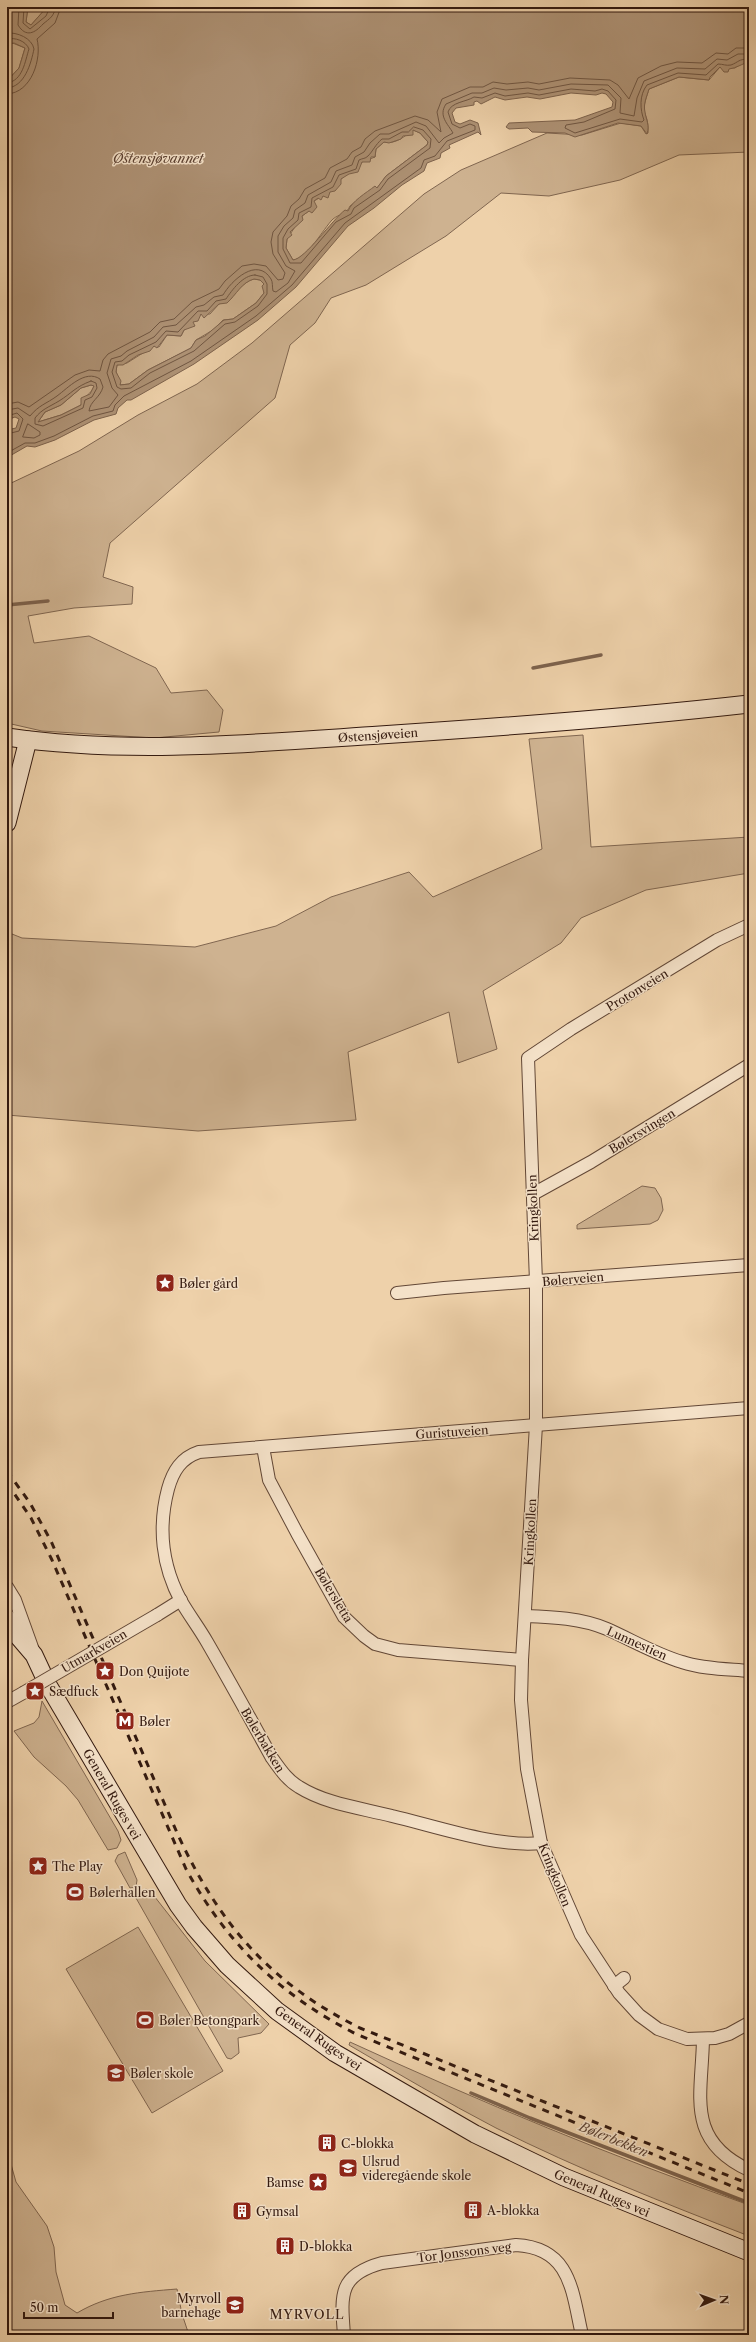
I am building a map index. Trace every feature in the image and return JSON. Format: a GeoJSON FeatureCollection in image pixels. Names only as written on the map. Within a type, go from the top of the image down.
{"type":"FeatureCollection","features":[{"type":"Feature","properties":{"kind":"main road","name":"Østensjøveien"},"geometry":{"type":"LineString","coordinates":[[17,739],[121,746],[338,738],[538,725],[749,704]]}},
{"type":"Feature","properties":{"kind":"main road"},"geometry":{"type":"LineString","coordinates":[[7,823],[13,800],[17,739]]}},
{"type":"Feature","properties":{"kind":"main road","name":"General Ruges vei"},"geometry":{"type":"LineString","coordinates":[[7,1618],[16,1634],[34,1655],[48,1685],[178,1905],[211,1948],[266,2002],[335,2053],[476,2134],[564,2178],[749,2252]]}},
{"type":"Feature","properties":{"kind":"street","name":"Protonveien"},"geometry":{"type":"LineString","coordinates":[[528,1058],[571,1029],[717,940],[749,926]]}},
{"type":"Feature","properties":{"kind":"street","name":"Kringkollen"},"geometry":{"type":"LineString","coordinates":[[528,1058],[536,1282],[536,1425],[522,1660],[523,1741],[541,1843],[581,1935],[614,1986],[639,2015],[658,2029],[678,2038],[703,2039],[729,2034],[749,2023]]}},
{"type":"Feature","properties":{"kind":"street","name":"Bølersvingen"},"geometry":{"type":"LineString","coordinates":[[533,1194],[591,1162],[749,1065]]}},
{"type":"Feature","properties":{"kind":"street","name":"Bølerveien"},"geometry":{"type":"LineString","coordinates":[[396,1294],[444,1288],[749,1265]]}},
{"type":"Feature","properties":{"kind":"street","name":"Guristuveien"},"geometry":{"type":"LineString","coordinates":[[170,1481],[182,1460],[189,1455],[199,1452],[749,1408]]}},
{"type":"Feature","properties":{"kind":"street","name":"Bølersletta"},"geometry":{"type":"LineString","coordinates":[[263,1447],[268,1475],[287,1515],[344,1617],[364,1636],[378,1645],[398,1650],[522,1660]]}},
{"type":"Feature","properties":{"kind":"street","name":"Bølerbakken"},"geometry":{"type":"LineString","coordinates":[[170,1481],[164,1505],[162,1545],[170,1575],[181,1600],[208,1643],[272,1758],[285,1776],[297,1787],[309,1793],[350,1806],[449,1830],[521,1843],[541,1843]]}},
{"type":"Feature","properties":{"kind":"street","name":"General Ruges vei"},"geometry":{"type":"LineString","coordinates":[[7,1587],[20,1614],[34,1655]]}},
{"type":"Feature","properties":{"kind":"street","name":"Utmarkveien"},"geometry":{"type":"LineString","coordinates":[[7,1702],[181,1600]]}},
{"type":"Feature","properties":{"kind":"street","name":"Lunnestien"},"geometry":{"type":"LineString","coordinates":[[525,1616],[559,1618],[583,1622],[606,1629],[659,1655],[683,1662],[749,1671]]}},
{"type":"Feature","properties":{"kind":"street"},"geometry":{"type":"LineString","coordinates":[[614,1986],[624,1978]]}},
{"type":"Feature","properties":{"kind":"street"},"geometry":{"type":"LineString","coordinates":[[703,2039],[700,2105],[703,2126],[710,2141],[727,2157],[749,2170]]}},
{"type":"Feature","properties":{"kind":"street","name":"Tor Jonssons veg"},"geometry":{"type":"LineString","coordinates":[[344,2335],[344,2294],[350,2280],[363,2268],[382,2263],[516,2245],[535,2246],[545,2251],[563,2269],[571,2289],[582,2335]]}},
{"type":"Feature","properties":{"kind":"shaded area"},"geometry":{"type":"Polygon","coordinates":[[[28,7],[47,7],[31,25],[26,22],[28,7]]]}},
{"type":"Feature","properties":{"kind":"shaded area"},"geometry":{"type":"Polygon","coordinates":[[[10,42],[25,48],[19,68],[7,81],[7,44],[10,42]]]}},
{"type":"Feature","properties":{"kind":"shaded area"},"geometry":{"type":"Polygon","coordinates":[[[749,62],[749,152],[679,155],[620,180],[549,196],[501,193],[446,236],[366,285],[331,298],[315,323],[290,345],[275,398],[110,543],[103,577],[133,587],[132,604],[74,608],[28,616],[34,643],[89,636],[156,668],[171,693],[207,690],[223,710],[219,732],[154,738],[42,731],[7,723],[7,485],[79,451],[138,415],[197,384],[252,343],[424,194],[461,170],[547,133],[582,135],[621,123],[641,126],[646,134],[648,133],[648,125],[644,108],[649,89],[679,77],[709,80],[720,67],[735,68],[741,63],[749,62]]]}},
{"type":"Feature","properties":{"kind":"shaded area"},"geometry":{"type":"Polygon","coordinates":[[[413,130],[420,133],[428,142],[427,145],[386,176],[377,188],[375,187],[350,206],[345,212],[335,217],[310,249],[299,258],[293,260],[286,248],[287,239],[302,216],[309,211],[314,201],[330,192],[341,179],[362,162],[375,157],[376,149],[384,142],[388,143],[396,141],[413,130]]]}},
{"type":"Feature","properties":{"kind":"shaded area"},"geometry":{"type":"Polygon","coordinates":[[[254,279],[260,280],[264,284],[264,293],[256,303],[233,319],[223,320],[213,330],[196,340],[191,348],[148,370],[129,384],[120,385],[116,371],[117,365],[127,363],[154,346],[159,347],[167,335],[181,336],[184,330],[201,314],[210,314],[219,304],[230,300],[240,287],[254,279]]]}},
{"type":"Feature","properties":{"kind":"shaded area"},"geometry":{"type":"Polygon","coordinates":[[[91,385],[94,386],[93,389],[81,405],[61,415],[38,422],[45,412],[61,405],[81,388],[91,385]]]}},
{"type":"Feature","properties":{"kind":"shaded area"},"geometry":{"type":"Polygon","coordinates":[[[583,735],[591,847],[749,837],[749,873],[646,890],[581,918],[561,943],[483,991],[497,1049],[458,1063],[449,1012],[348,1052],[356,1120],[198,1131],[7,1115],[7,932],[22,938],[195,947],[276,926],[331,897],[409,872],[433,897],[542,849],[529,739],[583,735]]]}},
{"type":"Feature","properties":{"kind":"shaded area"},"geometry":{"type":"Polygon","coordinates":[[[642,1186],[655,1188],[661,1198],[663,1210],[658,1220],[650,1224],[577,1229],[577,1225],[642,1186]]]}},
{"type":"Feature","properties":{"kind":"shaded area"},"geometry":{"type":"Polygon","coordinates":[[[42,1701],[118,1831],[121,1840],[117,1848],[108,1850],[78,1800],[66,1786],[34,1757],[14,1731],[34,1723],[39,1717],[42,1701]]]}},
{"type":"Feature","properties":{"kind":"shaded area"},"geometry":{"type":"Polygon","coordinates":[[[125,1852],[137,1880],[136,1887],[130,1888],[115,1861],[118,1855],[125,1852]]]}},
{"type":"Feature","properties":{"kind":"shaded area"},"geometry":{"type":"Polygon","coordinates":[[[146,1889],[151,1892],[205,1961],[269,2024],[261,2033],[238,2038],[239,2053],[231,2059],[227,2058],[136,1898],[138,1893],[146,1889]]]}},
{"type":"Feature","properties":{"kind":"shaded area","name":"Bøler Betongpark"},"geometry":{"type":"Polygon","coordinates":[[[138,1927],[223,2071],[152,2113],[66,1969],[138,1927]]]}},
{"type":"Feature","properties":{"kind":"shaded area"},"geometry":{"type":"Polygon","coordinates":[[[350,2042],[448,2086],[548,2128],[648,2168],[749,2205],[749,2236],[621,2185],[558,2158],[496,2128],[349,2045],[350,2042]]]}},
{"type":"Feature","properties":{"kind":"shaded area"},"geometry":{"type":"Polygon","coordinates":[[[7,2150],[16,2182],[47,2226],[54,2247],[56,2272],[65,2305],[77,2313],[101,2302],[125,2295],[177,2289],[182,2314],[189,2335],[7,2335],[7,2150]]]}},
{"type":"Feature","properties":{"kind":"water","name":"Østensjøvannet"},"geometry":{"type":"Polygon","coordinates":[[[7,7],[28,7],[26,22],[31,25],[47,7],[749,7],[749,62],[729,69],[728,72],[724,72],[720,67],[709,80],[679,77],[649,89],[644,106],[648,125],[647,134],[641,126],[618,123],[575,137],[565,133],[532,132],[528,128],[509,129],[506,127],[509,123],[575,120],[612,107],[613,102],[606,94],[602,93],[596,95],[571,93],[540,99],[527,97],[505,100],[495,97],[481,104],[477,101],[474,102],[474,105],[456,108],[452,113],[455,122],[460,124],[470,120],[478,123],[481,135],[478,132],[449,145],[450,148],[441,153],[440,158],[427,163],[424,171],[402,185],[374,208],[348,226],[296,287],[258,320],[194,364],[131,400],[127,400],[118,408],[116,414],[94,420],[55,440],[35,447],[27,446],[8,457],[7,430],[16,428],[19,419],[15,417],[7,420],[7,81],[19,68],[25,48],[14,43],[7,44],[7,7]],[[413,130],[413,135],[403,136],[401,139],[389,143],[384,142],[376,149],[375,157],[371,157],[370,162],[362,162],[358,172],[349,174],[341,179],[341,184],[335,191],[330,192],[328,198],[323,196],[321,200],[318,198],[314,201],[317,207],[312,213],[309,211],[302,216],[303,220],[290,232],[292,235],[287,239],[286,248],[293,260],[304,253],[345,210],[348,211],[356,201],[375,186],[377,188],[386,176],[427,145],[428,142],[420,133],[413,130]],[[254,279],[246,283],[227,303],[219,304],[204,318],[201,314],[198,321],[193,322],[195,326],[184,330],[181,336],[167,335],[157,348],[154,346],[150,351],[138,355],[123,365],[117,365],[116,372],[121,381],[120,385],[129,384],[148,370],[191,348],[196,340],[205,336],[224,320],[233,319],[256,303],[264,293],[262,286],[264,284],[260,280],[254,279]],[[91,385],[81,388],[61,405],[45,412],[38,422],[61,415],[81,405],[81,398],[90,394],[94,386],[91,385]]]}},
{"type":"Feature","properties":{"kind":"waterway"},"geometry":{"type":"LineString","coordinates":[[7,605],[48,601]]}},
{"type":"Feature","properties":{"kind":"waterway"},"geometry":{"type":"LineString","coordinates":[[533,668],[601,655]]}},
{"type":"Feature","properties":{"kind":"waterway","name":"Bølerbekken"},"geometry":{"type":"LineString","coordinates":[[471,2093],[530,2118],[749,2203]]}},
{"type":"Feature","properties":{"kind":"railway"},"geometry":{"type":"LineString","coordinates":[[7,1471],[30,1503],[51,1541],[178,1835],[194,1867],[230,1924],[274,1971],[300,1992],[360,2028],[749,2184]]}},
{"type":"Feature","properties":{"kind":"railway"},"geometry":{"type":"LineString","coordinates":[[7,1483],[31,1518],[52,1560],[186,1869],[219,1921],[258,1965],[303,2002],[356,2034],[749,2193]]}},
{"type":"Feature","properties":{"kind":"place","name":"Bøler gård"},"geometry":{"type":"Point","coordinates":[165,1283]}},
{"type":"Feature","properties":{"kind":"place","name":"Don Quijote"},"geometry":{"type":"Point","coordinates":[105,1671]}},
{"type":"Feature","properties":{"kind":"place","name":"Sædfuck"},"geometry":{"type":"Point","coordinates":[35,1691]}},
{"type":"Feature","properties":{"kind":"place","name":"Bøler"},"geometry":{"type":"Point","coordinates":[125,1721]}},
{"type":"Feature","properties":{"kind":"place","name":"The Play"},"geometry":{"type":"Point","coordinates":[38,1866]}},
{"type":"Feature","properties":{"kind":"place","name":"Bølerhallen"},"geometry":{"type":"Point","coordinates":[75,1892]}},
{"type":"Feature","properties":{"kind":"place","name":"Bøler Betongpark"},"geometry":{"type":"Point","coordinates":[145,2020]}},
{"type":"Feature","properties":{"kind":"place","name":"Bøler skole"},"geometry":{"type":"Point","coordinates":[116,2073]}},
{"type":"Feature","properties":{"kind":"place","name":"C-blokka"},"geometry":{"type":"Point","coordinates":[327,2143]}},
{"type":"Feature","properties":{"kind":"place","name":"Ulsrud videregående skole"},"geometry":{"type":"Point","coordinates":[348,2168]}},
{"type":"Feature","properties":{"kind":"place","name":"Bamse"},"geometry":{"type":"Point","coordinates":[318,2182]}},
{"type":"Feature","properties":{"kind":"place","name":"A-blokka"},"geometry":{"type":"Point","coordinates":[473,2210]}},
{"type":"Feature","properties":{"kind":"place","name":"Gymsal"},"geometry":{"type":"Point","coordinates":[242,2211]}},
{"type":"Feature","properties":{"kind":"place","name":"D-blokka"},"geometry":{"type":"Point","coordinates":[285,2246]}},
{"type":"Feature","properties":{"kind":"place","name":"Myrvoll barnehage"},"geometry":{"type":"Point","coordinates":[235,2305]}},
{"type":"Feature","properties":{"kind":"district","name":"MYRVOLL"},"geometry":{"type":"Point","coordinates":[307,2314]}}]}
